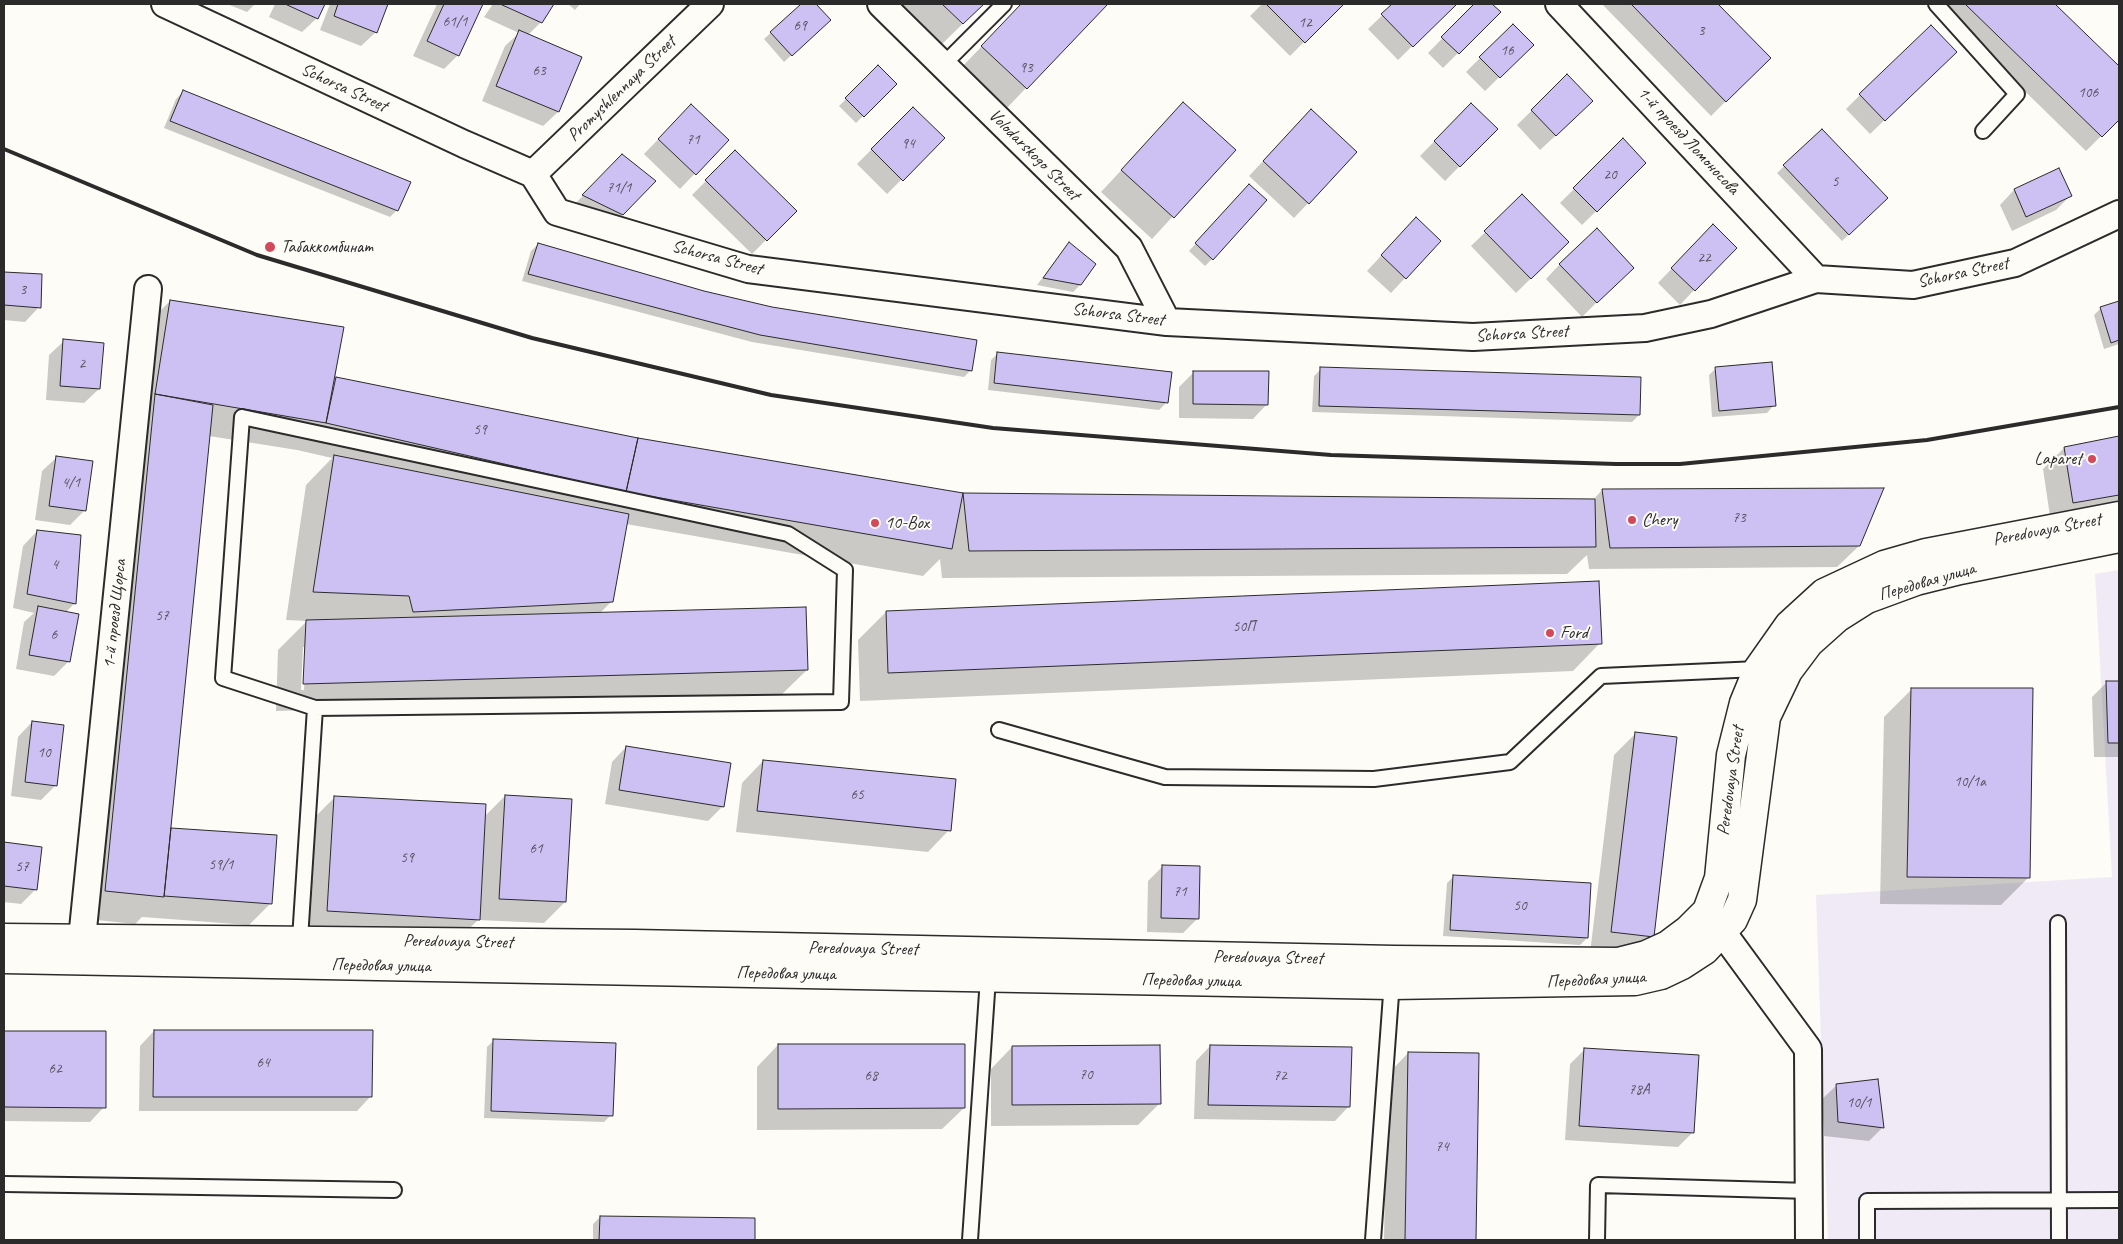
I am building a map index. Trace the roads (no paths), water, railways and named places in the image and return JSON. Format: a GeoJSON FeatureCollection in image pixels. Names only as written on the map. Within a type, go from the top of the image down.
{"type":"FeatureCollection","features":[{"type":"Feature","properties":{"kind":"main road","name":"Peredovaya Street"},"geometry":{"type":"LineString","coordinates":[[4,938],[300,939],[645,944],[1392,973],[1618,962],[1646,955],[1668,945],[1688,930],[1715,922],[1732,754],[1744,703],[1758,669],[1789,625],[1824,593],[1884,565],[1926,553],[2119,516]]}},
{"type":"Feature","properties":{"kind":"main road","name":"Передовая улица"},"geometry":{"type":"LineString","coordinates":[[1715,922],[1732,920],[1742,900],[1766,717],[1788,671],[1809,643],[1837,618],[1867,600],[1916,582],[1960,570],[2119,538]]}},
{"type":"Feature","properties":{"kind":"main road","name":"Передовая улица"},"geometry":{"type":"LineString","coordinates":[[4,959],[988,978],[1392,973]]}},
{"type":"Feature","properties":{"kind":"street","name":"Schorsa Street"},"geometry":{"type":"LineString","coordinates":[[165,4],[464,144],[533,174],[557,212],[748,269],[1167,322],[1473,337],[1645,328],[1711,314],[1816,279],[1913,285],[2015,263],[2119,214]]}},
{"type":"Feature","properties":{"kind":"street","name":"Promyshlennaya Street"},"geometry":{"type":"LineString","coordinates":[[533,174],[710,4]]}},
{"type":"Feature","properties":{"kind":"street","name":"Volodarskogo Street"},"geometry":{"type":"LineString","coordinates":[[881,4],[1129,248],[1167,322]]}},
{"type":"Feature","properties":{"kind":"street","name":"1-й проезд Ломоносова"},"geometry":{"type":"LineString","coordinates":[[1560,4],[1816,279]]}},
{"type":"Feature","properties":{"kind":"street","name":"1-й проезд Щорса"},"geometry":{"type":"LineString","coordinates":[[82,939],[148,289]]}},
{"type":"Feature","properties":{"kind":"street"},"geometry":{"type":"LineString","coordinates":[[1715,922],[1808,1049],[1809,1240]]}},
{"type":"Feature","properties":{"kind":"lane"},"geometry":{"type":"LineString","coordinates":[[943,65],[1004,4]]}},
{"type":"Feature","properties":{"kind":"lane"},"geometry":{"type":"LineString","coordinates":[[1936,4],[2017,94],[1983,131]]}},
{"type":"Feature","properties":{"kind":"lane"},"geometry":{"type":"LineString","coordinates":[[242,417],[788,534],[845,570],[841,702],[315,708],[223,678],[242,417]]}},
{"type":"Feature","properties":{"kind":"lane"},"geometry":{"type":"LineString","coordinates":[[999,730],[1165,777],[1374,779],[1510,762],[1601,676],[1758,669]]}},
{"type":"Feature","properties":{"kind":"lane"},"geometry":{"type":"LineString","coordinates":[[300,939],[315,708]]}},
{"type":"Feature","properties":{"kind":"lane"},"geometry":{"type":"LineString","coordinates":[[2058,922],[2059,1240]]}},
{"type":"Feature","properties":{"kind":"lane"},"geometry":{"type":"LineString","coordinates":[[1373,1240],[1392,973]]}},
{"type":"Feature","properties":{"kind":"lane"},"geometry":{"type":"LineString","coordinates":[[970,1240],[988,978]]}},
{"type":"Feature","properties":{"kind":"lane"},"geometry":{"type":"LineString","coordinates":[[4,1184],[394,1190]]}},
{"type":"Feature","properties":{"kind":"lane"},"geometry":{"type":"LineString","coordinates":[[1597,1240],[1598,1185],[1809,1190]]}},
{"type":"Feature","properties":{"kind":"lane"},"geometry":{"type":"LineString","coordinates":[[1867,1240],[1867,1201],[2119,1200]]}},
{"type":"Feature","properties":{"kind":"railway"},"geometry":{"type":"LineString","coordinates":[[4,149],[257,255],[532,338],[771,395],[993,428],[1331,455],[1616,464],[1680,464],[1927,440],[2119,407]]}},
{"type":"Feature","properties":{"kind":"place","name":"Табаккомбинат"},"geometry":{"type":"Point","coordinates":[270,247]}},
{"type":"Feature","properties":{"kind":"place","name":"Laparet"},"geometry":{"type":"Point","coordinates":[2092,459]}},
{"type":"Feature","properties":{"kind":"place","name":"Chery"},"geometry":{"type":"Point","coordinates":[1632,520]}},
{"type":"Feature","properties":{"kind":"place","name":"10-Box"},"geometry":{"type":"Point","coordinates":[875,523]}},
{"type":"Feature","properties":{"kind":"place","name":"Ford"},"geometry":{"type":"Point","coordinates":[1550,633]}}]}
